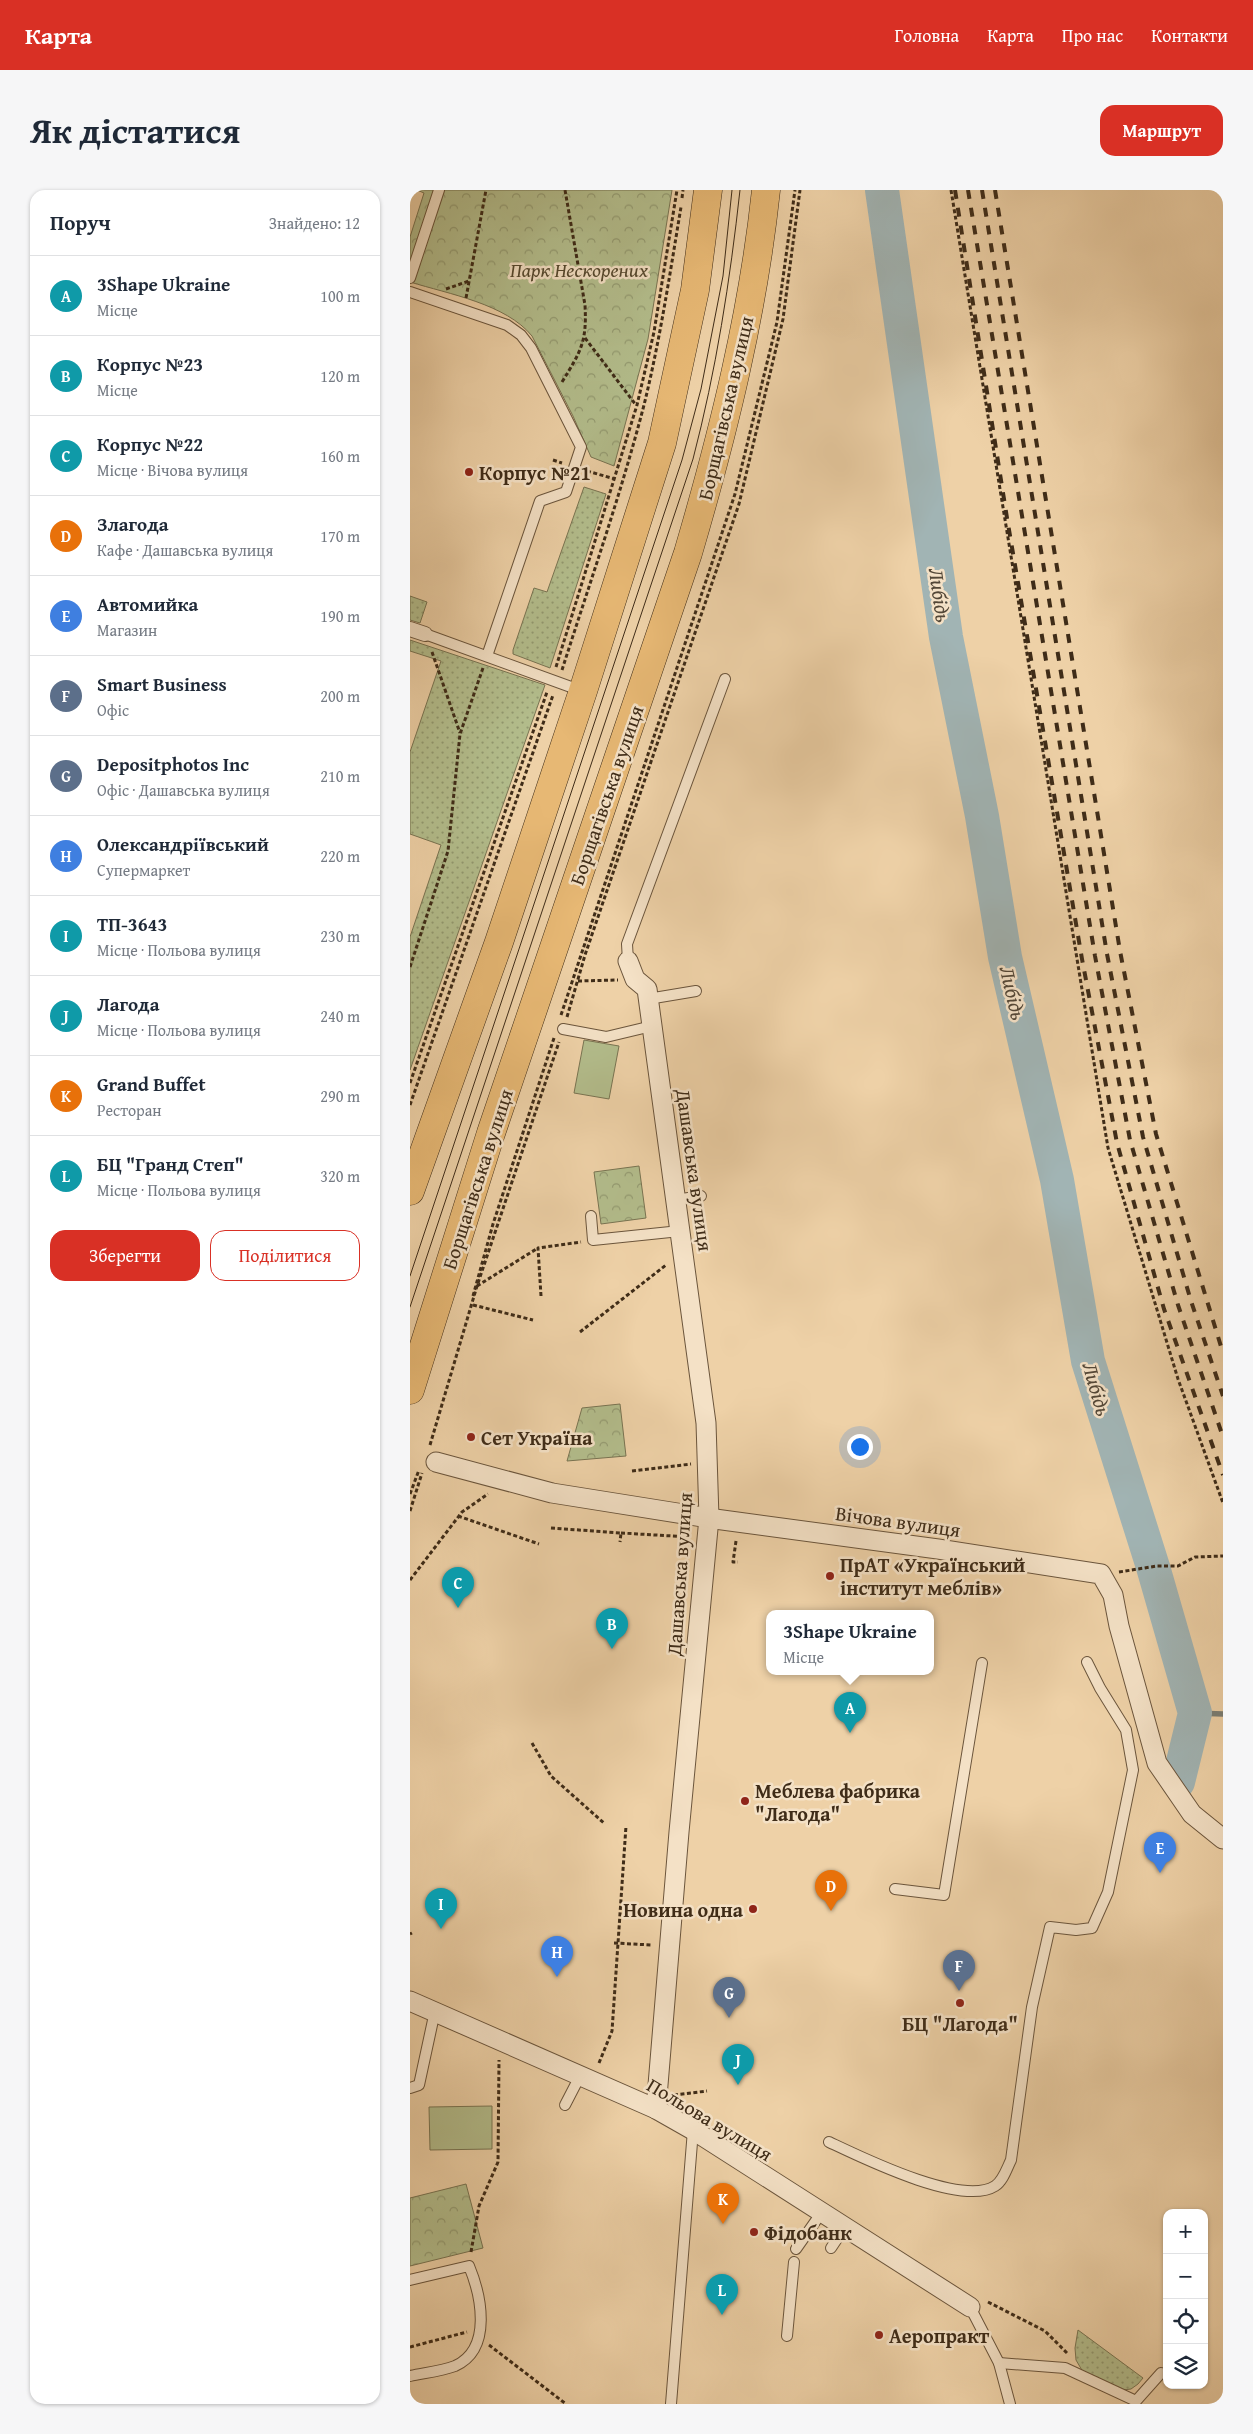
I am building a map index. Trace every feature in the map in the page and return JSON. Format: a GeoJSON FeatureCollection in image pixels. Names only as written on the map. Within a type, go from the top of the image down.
{"type":"FeatureCollection","features":[{"type":"Feature","properties":{"kind":"main road"},"geometry":{"type":"LineString","coordinates":[[410,1191],[499,942],[583,691],[662,443],[695,290],[708,190]]}},
{"type":"Feature","properties":{"kind":"main road","name":"Борщагівська вулиця"},"geometry":{"type":"LineString","coordinates":[[410,1390],[491,1133],[688,553],[711,475],[740,358],[759,253],[766,190]]}},
{"type":"Feature","properties":{"kind":"street"},"geometry":{"type":"LineString","coordinates":[[410,629],[426,634]]}},
{"type":"Feature","properties":{"kind":"street","name":"Дашавська вулиця"},"geometry":{"type":"LineString","coordinates":[[628,961],[635,979],[647,989],[706,1423],[709,1518],[669,1946],[663,2103]]}},
{"type":"Feature","properties":{"kind":"street","name":"Вічова вулиця"},"geometry":{"type":"LineString","coordinates":[[429,1460],[552,1493],[709,1518],[938,1549],[1101,1574]]}},
{"type":"Feature","properties":{"kind":"street"},"geometry":{"type":"LineString","coordinates":[[1101,1574],[1113,1595],[1119,1626],[1157,1763],[1192,1814],[1223,1839]]}},
{"type":"Feature","properties":{"kind":"street","name":"Польова вулиця"},"geometry":{"type":"LineString","coordinates":[[410,2001],[580,2076],[663,2103],[693,2130],[845,2227],[977,2303]]}},
{"type":"Feature","properties":{"kind":"lane"},"geometry":{"type":"LineString","coordinates":[[410,278],[439,190]]}},
{"type":"Feature","properties":{"kind":"lane"},"geometry":{"type":"LineString","coordinates":[[410,292],[507,325],[521,335],[531,348],[582,446],[566,492],[540,501],[488,656]]}},
{"type":"Feature","properties":{"kind":"lane"},"geometry":{"type":"LineString","coordinates":[[426,634],[583,691]]}},
{"type":"Feature","properties":{"kind":"lane"},"geometry":{"type":"LineString","coordinates":[[628,961],[627,944],[725,679]]}},
{"type":"Feature","properties":{"kind":"lane"},"geometry":{"type":"LineString","coordinates":[[648,999],[696,991]]}},
{"type":"Feature","properties":{"kind":"lane"},"geometry":{"type":"LineString","coordinates":[[563,1029],[606,1037],[652,1026]]}},
{"type":"Feature","properties":{"kind":"lane"},"geometry":{"type":"LineString","coordinates":[[676,1200],[701,1196]]}},
{"type":"Feature","properties":{"kind":"lane"},"geometry":{"type":"LineString","coordinates":[[591,1216],[593,1240],[680,1231]]}},
{"type":"Feature","properties":{"kind":"lane"},"geometry":{"type":"LineString","coordinates":[[829,2142],[890,2171],[930,2183],[977,2192],[997,2185],[1003,2177],[1010,2160],[1032,2007],[1050,1927],[1076,1930],[1092,1928],[1108,1892],[1133,1770],[1126,1730],[1100,1688],[1087,1662]]}},
{"type":"Feature","properties":{"kind":"lane"},"geometry":{"type":"LineString","coordinates":[[895,1889],[944,1895],[982,1663]]}},
{"type":"Feature","properties":{"kind":"lane"},"geometry":{"type":"LineString","coordinates":[[410,2088],[419,2085],[434,2011]]}},
{"type":"Feature","properties":{"kind":"lane"},"geometry":{"type":"LineString","coordinates":[[565,2106],[580,2076]]}},
{"type":"Feature","properties":{"kind":"lane"},"geometry":{"type":"LineString","coordinates":[[671,2404],[693,2130]]}},
{"type":"Feature","properties":{"kind":"lane"},"geometry":{"type":"LineString","coordinates":[[796,2249],[822,2212]]}},
{"type":"Feature","properties":{"kind":"lane"},"geometry":{"type":"LineString","coordinates":[[831,2248],[845,2227]]}},
{"type":"Feature","properties":{"kind":"lane"},"geometry":{"type":"LineString","coordinates":[[787,2336],[794,2262]]}},
{"type":"Feature","properties":{"kind":"lane"},"geometry":{"type":"LineString","coordinates":[[410,2280],[468,2266],[478,2288],[479,2333],[470,2354],[456,2366],[410,2376]]}},
{"type":"Feature","properties":{"kind":"lane"},"geometry":{"type":"LineString","coordinates":[[977,2303],[999,2364],[1010,2404]]}},
{"type":"Feature","properties":{"kind":"lane"},"geometry":{"type":"LineString","coordinates":[[999,2364],[1065,2368],[1139,2403],[1161,2373]]}},
{"type":"Feature","properties":{"kind":"path"},"geometry":{"type":"LineString","coordinates":[[463,310],[486,190]]}},
{"type":"Feature","properties":{"kind":"path"},"geometry":{"type":"LineString","coordinates":[[555,394],[580,353],[585,338],[585,305],[565,190]]}},
{"type":"Feature","properties":{"kind":"path"},"geometry":{"type":"LineString","coordinates":[[410,1083],[555,681],[637,405],[654,332],[678,190]]}},
{"type":"Feature","properties":{"kind":"path"},"geometry":{"type":"LineString","coordinates":[[410,1105],[624,476],[644,404],[661,330],[683,190]]}},
{"type":"Feature","properties":{"kind":"path"},"geometry":{"type":"LineString","coordinates":[[410,1510],[429,1460],[473,1305],[476,1286],[563,1029],[588,946],[739,504],[783,320],[800,190]]}},
{"type":"Feature","properties":{"kind":"path"},"geometry":{"type":"LineString","coordinates":[[951,190],[1108,1148],[1178,1379],[1223,1503]]}},
{"type":"Feature","properties":{"kind":"path"},"geometry":{"type":"LineString","coordinates":[[585,338],[637,405]]}},
{"type":"Feature","properties":{"kind":"path"},"geometry":{"type":"LineString","coordinates":[[590,472],[615,479]]}},
{"type":"Feature","properties":{"kind":"path"},"geometry":{"type":"LineString","coordinates":[[426,634],[460,734]]}},
{"type":"Feature","properties":{"kind":"path"},"geometry":{"type":"LineString","coordinates":[[410,968],[448,851],[460,734],[488,656]]}},
{"type":"Feature","properties":{"kind":"path"},"geometry":{"type":"LineString","coordinates":[[578,981],[635,979]]}},
{"type":"Feature","properties":{"kind":"path"},"geometry":{"type":"LineString","coordinates":[[476,1286],[538,1248],[593,1240]]}},
{"type":"Feature","properties":{"kind":"path"},"geometry":{"type":"LineString","coordinates":[[538,1248],[541,1296]]}},
{"type":"Feature","properties":{"kind":"path"},"geometry":{"type":"LineString","coordinates":[[580,1332],[672,1261]]}},
{"type":"Feature","properties":{"kind":"path"},"geometry":{"type":"LineString","coordinates":[[473,1305],[533,1320]]}},
{"type":"Feature","properties":{"kind":"path"},"geometry":{"type":"LineString","coordinates":[[632,1471],[694,1464]]}},
{"type":"Feature","properties":{"kind":"path"},"geometry":{"type":"LineString","coordinates":[[410,1580],[458,1516],[490,1493]]}},
{"type":"Feature","properties":{"kind":"path"},"geometry":{"type":"LineString","coordinates":[[458,1516],[539,1544]]}},
{"type":"Feature","properties":{"kind":"path"},"geometry":{"type":"LineString","coordinates":[[551,1528],[694,1537]]}},
{"type":"Feature","properties":{"kind":"path"},"geometry":{"type":"LineString","coordinates":[[620,1542],[621,1533]]}},
{"type":"Feature","properties":{"kind":"path"},"geometry":{"type":"LineString","coordinates":[[734,1552],[733,1562],[738,1562]]}},
{"type":"Feature","properties":{"kind":"path"},"geometry":{"type":"LineString","coordinates":[[1101,1574],[1147,1567],[1178,1566],[1195,1557],[1223,1556]]}},
{"type":"Feature","properties":{"kind":"path"},"geometry":{"type":"LineString","coordinates":[[532,1743],[551,1776],[604,1824]]}},
{"type":"Feature","properties":{"kind":"path"},"geometry":{"type":"LineString","coordinates":[[599,2063],[612,2031],[616,1943],[626,1826]]}},
{"type":"Feature","properties":{"kind":"path"},"geometry":{"type":"LineString","coordinates":[[616,1943],[669,1946]]}},
{"type":"Feature","properties":{"kind":"path"},"geometry":{"type":"LineString","coordinates":[[468,2266],[479,2206],[498,2162],[499,2060]]}},
{"type":"Feature","properties":{"kind":"path"},"geometry":{"type":"LineString","coordinates":[[663,2103],[707,2091]]}},
{"type":"Feature","properties":{"kind":"path"},"geometry":{"type":"LineString","coordinates":[[977,2303],[1045,2331],[1068,2354]]}},
{"type":"Feature","properties":{"kind":"path"},"geometry":{"type":"LineString","coordinates":[[410,2347],[479,2333],[566,2404]]}},
{"type":"Feature","properties":{"kind":"green space","name":"Парк Нескорених"},"geometry":{"type":"Polygon","coordinates":[[[417,190],[672,190],[648,339],[614,466],[591,457],[573,416],[532,336],[521,325],[492,308],[410,282],[410,237],[424,193],[417,190]]]}},
{"type":"Feature","properties":{"kind":"green space"},"geometry":{"type":"Polygon","coordinates":[[[584,487],[606,494],[550,668],[513,654],[513,650],[534,588],[547,592],[584,487]]]}},
{"type":"Feature","properties":{"kind":"green space"},"geometry":{"type":"Polygon","coordinates":[[[410,596],[427,602],[420,623],[410,620],[410,596]]]}},
{"type":"Feature","properties":{"kind":"green space"},"geometry":{"type":"Polygon","coordinates":[[[410,640],[545,685],[410,1070],[410,937],[441,845],[410,834],[410,752],[441,661],[410,651],[410,640]]]}},
{"type":"Feature","properties":{"kind":"green space"},"geometry":{"type":"Polygon","coordinates":[[[584,1040],[619,1046],[609,1099],[574,1093],[584,1040]]]}},
{"type":"Feature","properties":{"kind":"green space"},"geometry":{"type":"Polygon","coordinates":[[[639,1166],[646,1218],[601,1224],[594,1172],[639,1166]]]}},
{"type":"Feature","properties":{"kind":"green space"},"geometry":{"type":"Polygon","coordinates":[[[620,1404],[626,1456],[567,1461],[582,1408],[620,1404]]]}},
{"type":"Feature","properties":{"kind":"green space"},"geometry":{"type":"Polygon","coordinates":[[[492,2106],[492,2149],[430,2150],[429,2107],[492,2106]]]}},
{"type":"Feature","properties":{"kind":"green space"},"geometry":{"type":"Polygon","coordinates":[[[466,2184],[483,2248],[410,2266],[410,2198],[466,2184]]]}},
{"type":"Feature","properties":{"kind":"green space"},"geometry":{"type":"Polygon","coordinates":[[[1078,2330],[1143,2378],[1131,2389],[1123,2390],[1083,2372],[1076,2360],[1075,2348],[1078,2330]]]}},
{"type":"Feature","properties":{"kind":"waterway","name":"Либідь"},"geometry":{"type":"LineString","coordinates":[[882,190],[946,637],[982,816],[1005,957],[1057,1180],[1088,1361],[1153,1567],[1195,1713],[1178,1782]]}},
{"type":"Feature","properties":{"kind":"waterway"},"geometry":{"type":"LineString","coordinates":[[1195,1713],[1223,1714]]}},
{"type":"Feature","properties":{"kind":"tram line"},"geometry":{"type":"LineString","coordinates":[[410,1276],[682,460],[701,389],[723,276],[732,190]]}},
{"type":"Feature","properties":{"kind":"tram line"},"geometry":{"type":"LineString","coordinates":[[410,1307],[693,459],[709,393],[721,326],[740,190]]}},
{"type":"Feature","properties":{"kind":"railway"},"geometry":{"type":"LineString","coordinates":[[955,190],[1007,518],[1082,959],[1117,1143],[1164,1309],[1223,1475]]}},
{"type":"Feature","properties":{"kind":"railway"},"geometry":{"type":"LineString","coordinates":[[968,190],[1095,956],[1130,1140],[1178,1305],[1223,1437]]}},
{"type":"Feature","properties":{"kind":"railway"},"geometry":{"type":"LineString","coordinates":[[982,190],[1107,954],[1143,1137],[1191,1301],[1223,1396]]}},
{"type":"Feature","properties":{"kind":"railway"},"geometry":{"type":"LineString","coordinates":[[995,190],[1120,951],[1156,1134],[1223,1353]]}},
{"type":"Feature","properties":{"kind":"place","name":"Корпус №21"},"geometry":{"type":"Point","coordinates":[469,472]}},
{"type":"Feature","properties":{"kind":"place","name":"Сет Україна"},"geometry":{"type":"Point","coordinates":[471,1437]}},
{"type":"Feature","properties":{"kind":"place","name":"ПрАТ «Український інститут меблів»"},"geometry":{"type":"Point","coordinates":[830,1576]}},
{"type":"Feature","properties":{"kind":"place","name":"Корпус №22"},"geometry":{"type":"Point","coordinates":[458,1608]}},
{"type":"Feature","properties":{"kind":"place","name":"Корпус №23"},"geometry":{"type":"Point","coordinates":[612,1649]}},
{"type":"Feature","properties":{"kind":"place","name":"3Shape Ukraine"},"geometry":{"type":"Point","coordinates":[850,1733]}},
{"type":"Feature","properties":{"kind":"place","name":"Меблева фабрика \"Лагода\""},"geometry":{"type":"Point","coordinates":[745,1801]}},
{"type":"Feature","properties":{"kind":"place","name":"Автомийка"},"geometry":{"type":"Point","coordinates":[1160,1873]}},
{"type":"Feature","properties":{"kind":"place","name":"Новина одна"},"geometry":{"type":"Point","coordinates":[753,1909]}},
{"type":"Feature","properties":{"kind":"place","name":"Злагода"},"geometry":{"type":"Point","coordinates":[831,1911]}},
{"type":"Feature","properties":{"kind":"place","name":"ТП-3643"},"geometry":{"type":"Point","coordinates":[441,1929]}},
{"type":"Feature","properties":{"kind":"place","name":"Олександріївський"},"geometry":{"type":"Point","coordinates":[557,1977]}},
{"type":"Feature","properties":{"kind":"place","name":"Smart Business"},"geometry":{"type":"Point","coordinates":[959,1991]}},
{"type":"Feature","properties":{"kind":"place","name":"БЦ \"Лагода\""},"geometry":{"type":"Point","coordinates":[960,2003]}},
{"type":"Feature","properties":{"kind":"place","name":"Depositphotos Inc"},"geometry":{"type":"Point","coordinates":[729,2018]}},
{"type":"Feature","properties":{"kind":"place","name":"Лагода"},"geometry":{"type":"Point","coordinates":[738,2085]}},
{"type":"Feature","properties":{"kind":"place","name":"Grand Buffet"},"geometry":{"type":"Point","coordinates":[723,2224]}},
{"type":"Feature","properties":{"kind":"place","name":"Фідобанк"},"geometry":{"type":"Point","coordinates":[754,2232]}},
{"type":"Feature","properties":{"kind":"place","name":"БЦ \"Гранд Степ\""},"geometry":{"type":"Point","coordinates":[722,2315]}},
{"type":"Feature","properties":{"kind":"place","name":"Аеропракт"},"geometry":{"type":"Point","coordinates":[879,2335]}}]}
